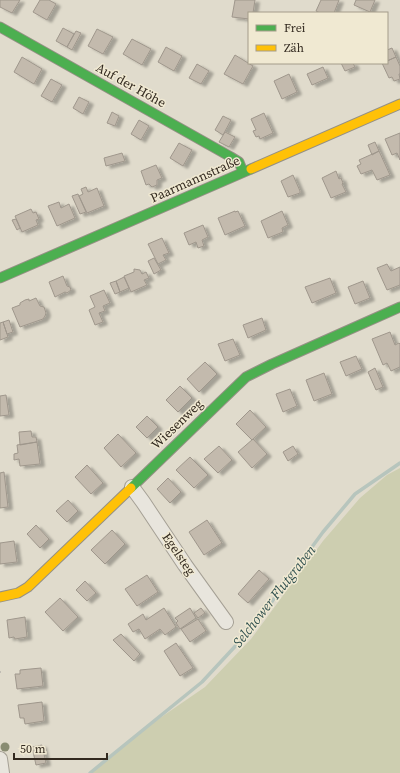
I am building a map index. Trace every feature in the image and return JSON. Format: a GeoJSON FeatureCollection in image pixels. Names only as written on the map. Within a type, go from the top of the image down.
{"type":"FeatureCollection","features":[{"type":"Feature","properties":{"kind":"street","name":"Auf der Höhe"},"geometry":{"type":"LineString","coordinates":[[0,27],[231,157],[239,162],[243,172]]}},
{"type":"Feature","properties":{"kind":"street","name":"Paarmannstraße"},"geometry":{"type":"LineString","coordinates":[[0,278],[400,104]]}},
{"type":"Feature","properties":{"kind":"street","name":"Wiesenweg"},"geometry":{"type":"LineString","coordinates":[[0,597],[22,592],[28,587],[246,377],[400,307]]}},
{"type":"Feature","properties":{"kind":"street","name":"Egelsteg"},"geometry":{"type":"LineString","coordinates":[[132,487],[144,502],[185,565],[226,622]]}},
{"type":"Feature","properties":{"kind":"street"},"geometry":{"type":"LineString","coordinates":[[0,759],[2,773]]}},
{"type":"Feature","properties":{"kind":"green space"},"geometry":{"type":"Polygon","coordinates":[[[400,468],[400,773],[90,773],[144,729],[205,687],[251,639],[323,541],[360,498],[387,475],[400,468]]]}},
{"type":"Feature","properties":{"kind":"building"},"geometry":{"type":"Polygon","coordinates":[[[0,0],[20,0],[12,13],[0,7],[0,0]]]}},
{"type":"Feature","properties":{"kind":"building"},"geometry":{"type":"Polygon","coordinates":[[[40,0],[49,0],[56,4],[47,20],[33,12],[40,0]]]}},
{"type":"Feature","properties":{"kind":"building"},"geometry":{"type":"Polygon","coordinates":[[[235,0],[255,0],[253,12],[248,12],[248,19],[232,17],[235,0]]]}},
{"type":"Feature","properties":{"kind":"building"},"geometry":{"type":"Polygon","coordinates":[[[321,0],[339,0],[334,12],[316,11],[321,0]]]}},
{"type":"Feature","properties":{"kind":"building"},"geometry":{"type":"Polygon","coordinates":[[[356,0],[375,0],[370,12],[354,5],[356,0]]]}},
{"type":"Feature","properties":{"kind":"building"},"geometry":{"type":"Polygon","coordinates":[[[63,28],[74,34],[67,47],[56,41],[63,28]]]}},
{"type":"Feature","properties":{"kind":"building"},"geometry":{"type":"Polygon","coordinates":[[[97,29],[113,37],[103,54],[88,46],[97,29]]]}},
{"type":"Feature","properties":{"kind":"building"},"geometry":{"type":"Polygon","coordinates":[[[76,31],[81,33],[72,50],[67,47],[76,31]]]}},
{"type":"Feature","properties":{"kind":"building"},"geometry":{"type":"Polygon","coordinates":[[[132,39],[151,49],[142,65],[123,54],[132,39]]]}},
{"type":"Feature","properties":{"kind":"building"},"geometry":{"type":"Polygon","coordinates":[[[166,47],[182,56],[174,71],[158,62],[166,47]]]}},
{"type":"Feature","properties":{"kind":"building"},"geometry":{"type":"Polygon","coordinates":[[[392,48],[396,57],[388,61],[388,50],[392,48]]]}},
{"type":"Feature","properties":{"kind":"building"},"geometry":{"type":"Polygon","coordinates":[[[235,55],[253,66],[243,84],[224,74],[235,55]]]}},
{"type":"Feature","properties":{"kind":"building"},"geometry":{"type":"Polygon","coordinates":[[[22,57],[42,69],[34,84],[14,72],[22,57]]]}},
{"type":"Feature","properties":{"kind":"building"},"geometry":{"type":"Polygon","coordinates":[[[396,57],[400,66],[400,79],[394,81],[392,77],[389,78],[382,64],[388,64],[388,61],[396,57]]]}},
{"type":"Feature","properties":{"kind":"building"},"geometry":{"type":"Polygon","coordinates":[[[197,64],[209,71],[201,84],[189,78],[197,64]]]}},
{"type":"Feature","properties":{"kind":"building"},"geometry":{"type":"Polygon","coordinates":[[[342,64],[354,64],[355,67],[345,71],[342,64]]]}},
{"type":"Feature","properties":{"kind":"building"},"geometry":{"type":"Polygon","coordinates":[[[323,67],[328,78],[312,85],[307,74],[323,67]]]}},
{"type":"Feature","properties":{"kind":"building"},"geometry":{"type":"Polygon","coordinates":[[[289,74],[297,92],[282,99],[274,81],[289,74]]]}},
{"type":"Feature","properties":{"kind":"building"},"geometry":{"type":"Polygon","coordinates":[[[51,79],[62,85],[52,102],[41,96],[51,79]]]}},
{"type":"Feature","properties":{"kind":"building"},"geometry":{"type":"Polygon","coordinates":[[[79,97],[89,102],[83,114],[73,108],[79,97]]]}},
{"type":"Feature","properties":{"kind":"building"},"geometry":{"type":"Polygon","coordinates":[[[112,112],[119,116],[115,126],[107,123],[112,112]]]}},
{"type":"Feature","properties":{"kind":"building"},"geometry":{"type":"Polygon","coordinates":[[[264,113],[273,133],[260,139],[259,136],[256,137],[253,131],[256,130],[251,119],[264,113]]]}},
{"type":"Feature","properties":{"kind":"building"},"geometry":{"type":"Polygon","coordinates":[[[223,116],[231,120],[223,135],[215,130],[223,116]]]}},
{"type":"Feature","properties":{"kind":"building"},"geometry":{"type":"Polygon","coordinates":[[[139,120],[149,126],[141,140],[131,134],[139,120]]]}},
{"type":"Feature","properties":{"kind":"building"},"geometry":{"type":"Polygon","coordinates":[[[225,132],[235,137],[229,147],[219,142],[225,132]]]}},
{"type":"Feature","properties":{"kind":"building"},"geometry":{"type":"Polygon","coordinates":[[[400,133],[400,160],[397,153],[392,155],[385,139],[400,133]]]}},
{"type":"Feature","properties":{"kind":"building"},"geometry":{"type":"Polygon","coordinates":[[[375,142],[379,151],[372,155],[368,145],[375,142]]]}},
{"type":"Feature","properties":{"kind":"building"},"geometry":{"type":"Polygon","coordinates":[[[179,143],[192,150],[183,166],[170,158],[179,143]]]}},
{"type":"Feature","properties":{"kind":"building"},"geometry":{"type":"Polygon","coordinates":[[[379,151],[390,175],[377,180],[372,170],[361,174],[357,166],[361,164],[359,160],[379,151]]]}},
{"type":"Feature","properties":{"kind":"building"},"geometry":{"type":"Polygon","coordinates":[[[122,153],[125,161],[106,166],[104,158],[122,153]]]}},
{"type":"Feature","properties":{"kind":"building"},"geometry":{"type":"Polygon","coordinates":[[[156,165],[162,178],[157,180],[157,185],[152,187],[149,184],[146,185],[141,171],[156,165]]]}},
{"type":"Feature","properties":{"kind":"building"},"geometry":{"type":"Polygon","coordinates":[[[336,171],[339,179],[341,178],[346,192],[331,198],[322,178],[336,171]]]}},
{"type":"Feature","properties":{"kind":"building"},"geometry":{"type":"Polygon","coordinates":[[[293,175],[300,193],[288,197],[281,181],[293,175]]]}},
{"type":"Feature","properties":{"kind":"building"},"geometry":{"type":"Polygon","coordinates":[[[86,187],[88,192],[97,188],[104,206],[87,213],[79,196],[83,194],[81,189],[86,187]]]}},
{"type":"Feature","properties":{"kind":"building"},"geometry":{"type":"Polygon","coordinates":[[[78,194],[86,212],[80,214],[72,196],[78,194]]]}},
{"type":"Feature","properties":{"kind":"building"},"geometry":{"type":"Polygon","coordinates":[[[59,202],[61,208],[69,204],[75,218],[57,226],[48,206],[59,202]]]}},
{"type":"Feature","properties":{"kind":"building"},"geometry":{"type":"Polygon","coordinates":[[[31,209],[33,213],[36,212],[39,219],[36,220],[38,225],[22,232],[15,216],[31,209]]]}},
{"type":"Feature","properties":{"kind":"building"},"geometry":{"type":"Polygon","coordinates":[[[238,211],[245,226],[225,235],[218,218],[238,211]]]}},
{"type":"Feature","properties":{"kind":"building"},"geometry":{"type":"Polygon","coordinates":[[[282,211],[288,225],[282,228],[283,232],[268,238],[261,221],[282,211]]]}},
{"type":"Feature","properties":{"kind":"building"},"geometry":{"type":"Polygon","coordinates":[[[16,219],[20,228],[17,230],[12,220],[16,219]]]}},
{"type":"Feature","properties":{"kind":"building"},"geometry":{"type":"Polygon","coordinates":[[[203,225],[208,237],[202,240],[204,246],[198,248],[196,242],[189,245],[184,233],[203,225]]]}},
{"type":"Feature","properties":{"kind":"building"},"geometry":{"type":"Polygon","coordinates":[[[162,238],[169,253],[163,255],[166,260],[158,264],[148,244],[162,238]]]}},
{"type":"Feature","properties":{"kind":"building"},"geometry":{"type":"Polygon","coordinates":[[[154,258],[161,270],[154,274],[148,261],[154,258]]]}},
{"type":"Feature","properties":{"kind":"building"},"geometry":{"type":"Polygon","coordinates":[[[387,264],[391,271],[400,267],[400,285],[387,290],[377,268],[387,264]]]}},
{"type":"Feature","properties":{"kind":"building"},"geometry":{"type":"Polygon","coordinates":[[[134,269],[140,270],[142,274],[146,272],[149,278],[144,280],[147,285],[131,292],[124,276],[134,272],[134,269]]]}},
{"type":"Feature","properties":{"kind":"building"},"geometry":{"type":"Polygon","coordinates":[[[63,276],[67,286],[70,287],[71,290],[55,297],[49,282],[63,276]]]}},
{"type":"Feature","properties":{"kind":"building"},"geometry":{"type":"Polygon","coordinates":[[[124,277],[129,288],[120,292],[116,281],[124,277]]]}},
{"type":"Feature","properties":{"kind":"building"},"geometry":{"type":"Polygon","coordinates":[[[330,278],[336,293],[312,303],[305,287],[330,278]]]}},
{"type":"Feature","properties":{"kind":"building"},"geometry":{"type":"Polygon","coordinates":[[[116,281],[120,292],[115,294],[110,283],[116,281]]]}},
{"type":"Feature","properties":{"kind":"building"},"geometry":{"type":"Polygon","coordinates":[[[363,281],[370,298],[355,304],[348,287],[363,281]]]}},
{"type":"Feature","properties":{"kind":"building"},"geometry":{"type":"Polygon","coordinates":[[[104,290],[110,303],[103,306],[105,311],[99,313],[103,322],[95,325],[89,310],[95,307],[90,296],[104,290]]]}},
{"type":"Feature","properties":{"kind":"building"},"geometry":{"type":"Polygon","coordinates":[[[36,298],[40,306],[44,307],[46,313],[45,316],[43,319],[20,327],[12,308],[20,305],[20,303],[25,300],[29,299],[29,301],[36,298]]]}},
{"type":"Feature","properties":{"kind":"building"},"geometry":{"type":"Polygon","coordinates":[[[262,318],[266,330],[248,338],[243,325],[262,318]]]}},
{"type":"Feature","properties":{"kind":"building"},"geometry":{"type":"Polygon","coordinates":[[[9,320],[13,332],[7,334],[3,322],[9,320]]]}},
{"type":"Feature","properties":{"kind":"building"},"geometry":{"type":"Polygon","coordinates":[[[3,322],[8,337],[0,340],[0,323],[3,322]]]}},
{"type":"Feature","properties":{"kind":"building"},"geometry":{"type":"Polygon","coordinates":[[[390,332],[395,345],[400,344],[400,367],[391,371],[387,363],[383,365],[372,339],[390,332]]]}},
{"type":"Feature","properties":{"kind":"building"},"geometry":{"type":"Polygon","coordinates":[[[233,339],[240,355],[225,361],[218,344],[233,339]]]}},
{"type":"Feature","properties":{"kind":"building"},"geometry":{"type":"Polygon","coordinates":[[[356,356],[362,369],[346,376],[340,362],[356,356]]]}},
{"type":"Feature","properties":{"kind":"building"},"geometry":{"type":"Polygon","coordinates":[[[205,362],[217,374],[199,392],[187,379],[205,362]]]}},
{"type":"Feature","properties":{"kind":"building"},"geometry":{"type":"Polygon","coordinates":[[[375,368],[383,387],[376,390],[368,372],[375,368]]]}},
{"type":"Feature","properties":{"kind":"building"},"geometry":{"type":"Polygon","coordinates":[[[324,373],[332,394],[314,401],[306,380],[324,373]]]}},
{"type":"Feature","properties":{"kind":"building"},"geometry":{"type":"Polygon","coordinates":[[[180,386],[192,398],[178,412],[166,400],[180,386]]]}},
{"type":"Feature","properties":{"kind":"building"},"geometry":{"type":"Polygon","coordinates":[[[290,389],[297,406],[283,412],[276,394],[290,389]]]}},
{"type":"Feature","properties":{"kind":"building"},"geometry":{"type":"Polygon","coordinates":[[[6,395],[9,415],[0,416],[0,396],[6,395]]]}},
{"type":"Feature","properties":{"kind":"building"},"geometry":{"type":"Polygon","coordinates":[[[250,410],[266,427],[252,440],[236,424],[250,410]]]}},
{"type":"Feature","properties":{"kind":"building"},"geometry":{"type":"Polygon","coordinates":[[[147,416],[158,427],[147,438],[136,427],[147,416]]]}},
{"type":"Feature","properties":{"kind":"building"},"geometry":{"type":"Polygon","coordinates":[[[31,431],[32,437],[36,437],[37,442],[20,445],[19,432],[31,431]]]}},
{"type":"Feature","properties":{"kind":"building"},"geometry":{"type":"Polygon","coordinates":[[[118,434],[136,453],[121,467],[104,448],[118,434]]]}},
{"type":"Feature","properties":{"kind":"building"},"geometry":{"type":"Polygon","coordinates":[[[253,439],[267,454],[252,468],[238,452],[253,439]]]}},
{"type":"Feature","properties":{"kind":"building"},"geometry":{"type":"Polygon","coordinates":[[[37,442],[40,464],[20,466],[19,459],[14,460],[14,454],[18,453],[17,445],[37,442]]]}},
{"type":"Feature","properties":{"kind":"building"},"geometry":{"type":"Polygon","coordinates":[[[219,446],[232,460],[218,473],[204,459],[219,446]]]}},
{"type":"Feature","properties":{"kind":"building"},"geometry":{"type":"Polygon","coordinates":[[[293,446],[298,454],[288,461],[283,452],[293,446]]]}},
{"type":"Feature","properties":{"kind":"building"},"geometry":{"type":"Polygon","coordinates":[[[190,457],[208,475],[194,488],[176,470],[190,457]]]}},
{"type":"Feature","properties":{"kind":"building"},"geometry":{"type":"Polygon","coordinates":[[[87,465],[103,483],[91,494],[75,477],[87,465]]]}},
{"type":"Feature","properties":{"kind":"building"},"geometry":{"type":"Polygon","coordinates":[[[4,472],[8,507],[0,508],[0,473],[4,472]]]}},
{"type":"Feature","properties":{"kind":"building"},"geometry":{"type":"Polygon","coordinates":[[[168,478],[181,492],[170,503],[157,489],[168,478]]]}},
{"type":"Feature","properties":{"kind":"building"},"geometry":{"type":"Polygon","coordinates":[[[68,500],[78,511],[67,522],[56,511],[68,500]]]}},
{"type":"Feature","properties":{"kind":"building"},"geometry":{"type":"Polygon","coordinates":[[[207,520],[222,543],[204,555],[189,532],[207,520]]]}},
{"type":"Feature","properties":{"kind":"building"},"geometry":{"type":"Polygon","coordinates":[[[36,525],[49,539],[40,548],[27,534],[36,525]]]}},
{"type":"Feature","properties":{"kind":"building"},"geometry":{"type":"Polygon","coordinates":[[[112,530],[125,544],[105,564],[91,550],[112,530]]]}},
{"type":"Feature","properties":{"kind":"building"},"geometry":{"type":"Polygon","coordinates":[[[14,541],[17,562],[0,564],[0,543],[14,541]]]}},
{"type":"Feature","properties":{"kind":"building"},"geometry":{"type":"Polygon","coordinates":[[[259,570],[269,579],[248,603],[238,594],[259,570]]]}},
{"type":"Feature","properties":{"kind":"building"},"geometry":{"type":"Polygon","coordinates":[[[147,575],[158,592],[137,606],[125,589],[147,575]]]}},
{"type":"Feature","properties":{"kind":"building"},"geometry":{"type":"Polygon","coordinates":[[[85,581],[96,593],[87,601],[76,590],[85,581]]]}},
{"type":"Feature","properties":{"kind":"building"},"geometry":{"type":"Polygon","coordinates":[[[60,598],[78,617],[63,631],[45,612],[60,598]]]}},
{"type":"Feature","properties":{"kind":"building"},"geometry":{"type":"Polygon","coordinates":[[[164,608],[176,627],[165,635],[160,629],[145,639],[139,629],[133,632],[128,624],[143,614],[146,620],[164,608]]]}},
{"type":"Feature","properties":{"kind":"building"},"geometry":{"type":"Polygon","coordinates":[[[190,608],[196,618],[180,629],[176,623],[178,621],[175,618],[190,608]]]}},
{"type":"Feature","properties":{"kind":"building"},"geometry":{"type":"Polygon","coordinates":[[[201,608],[205,613],[198,618],[194,613],[201,608]]]}},
{"type":"Feature","properties":{"kind":"building"},"geometry":{"type":"Polygon","coordinates":[[[25,617],[27,637],[15,639],[14,637],[9,638],[7,620],[25,617]]]}},
{"type":"Feature","properties":{"kind":"building"},"geometry":{"type":"Polygon","coordinates":[[[198,619],[206,631],[190,642],[181,629],[198,619]]]}},
{"type":"Feature","properties":{"kind":"building"},"geometry":{"type":"Polygon","coordinates":[[[121,634],[140,654],[134,661],[113,640],[121,634]]]}},
{"type":"Feature","properties":{"kind":"building"},"geometry":{"type":"Polygon","coordinates":[[[176,643],[193,668],[180,676],[164,651],[176,643]]]}},
{"type":"Feature","properties":{"kind":"building"},"geometry":{"type":"Polygon","coordinates":[[[41,668],[43,686],[17,689],[15,674],[20,674],[20,670],[41,668]]]}},
{"type":"Feature","properties":{"kind":"building"},"geometry":{"type":"Polygon","coordinates":[[[42,702],[44,721],[25,724],[24,718],[20,718],[18,705],[42,702]]]}},
{"type":"Feature","properties":{"kind":"building"},"geometry":{"type":"Polygon","coordinates":[[[42,745],[46,763],[36,765],[32,747],[42,745]]]}},
{"type":"Feature","properties":{"kind":"waterway","name":"Selchower Flutgraben"},"geometry":{"type":"LineString","coordinates":[[90,773],[202,682],[254,626],[323,532],[355,494],[400,463]]}},
{"type":"Feature","properties":{"kind":"traffic: fast"},"geometry":{"type":"LineString","coordinates":[[0,27],[231,157],[239,162],[243,172]]}},
{"type":"Feature","properties":{"kind":"traffic: fast"},"geometry":{"type":"LineString","coordinates":[[0,278],[251,169]]}},
{"type":"Feature","properties":{"kind":"traffic: fast"},"geometry":{"type":"LineString","coordinates":[[131,488],[246,377],[400,307]]}},
{"type":"Feature","properties":{"kind":"traffic: slow"},"geometry":{"type":"LineString","coordinates":[[251,169],[400,104]]}},
{"type":"Feature","properties":{"kind":"traffic: slow"},"geometry":{"type":"LineString","coordinates":[[0,597],[18,593],[28,587],[131,488]]}}]}
